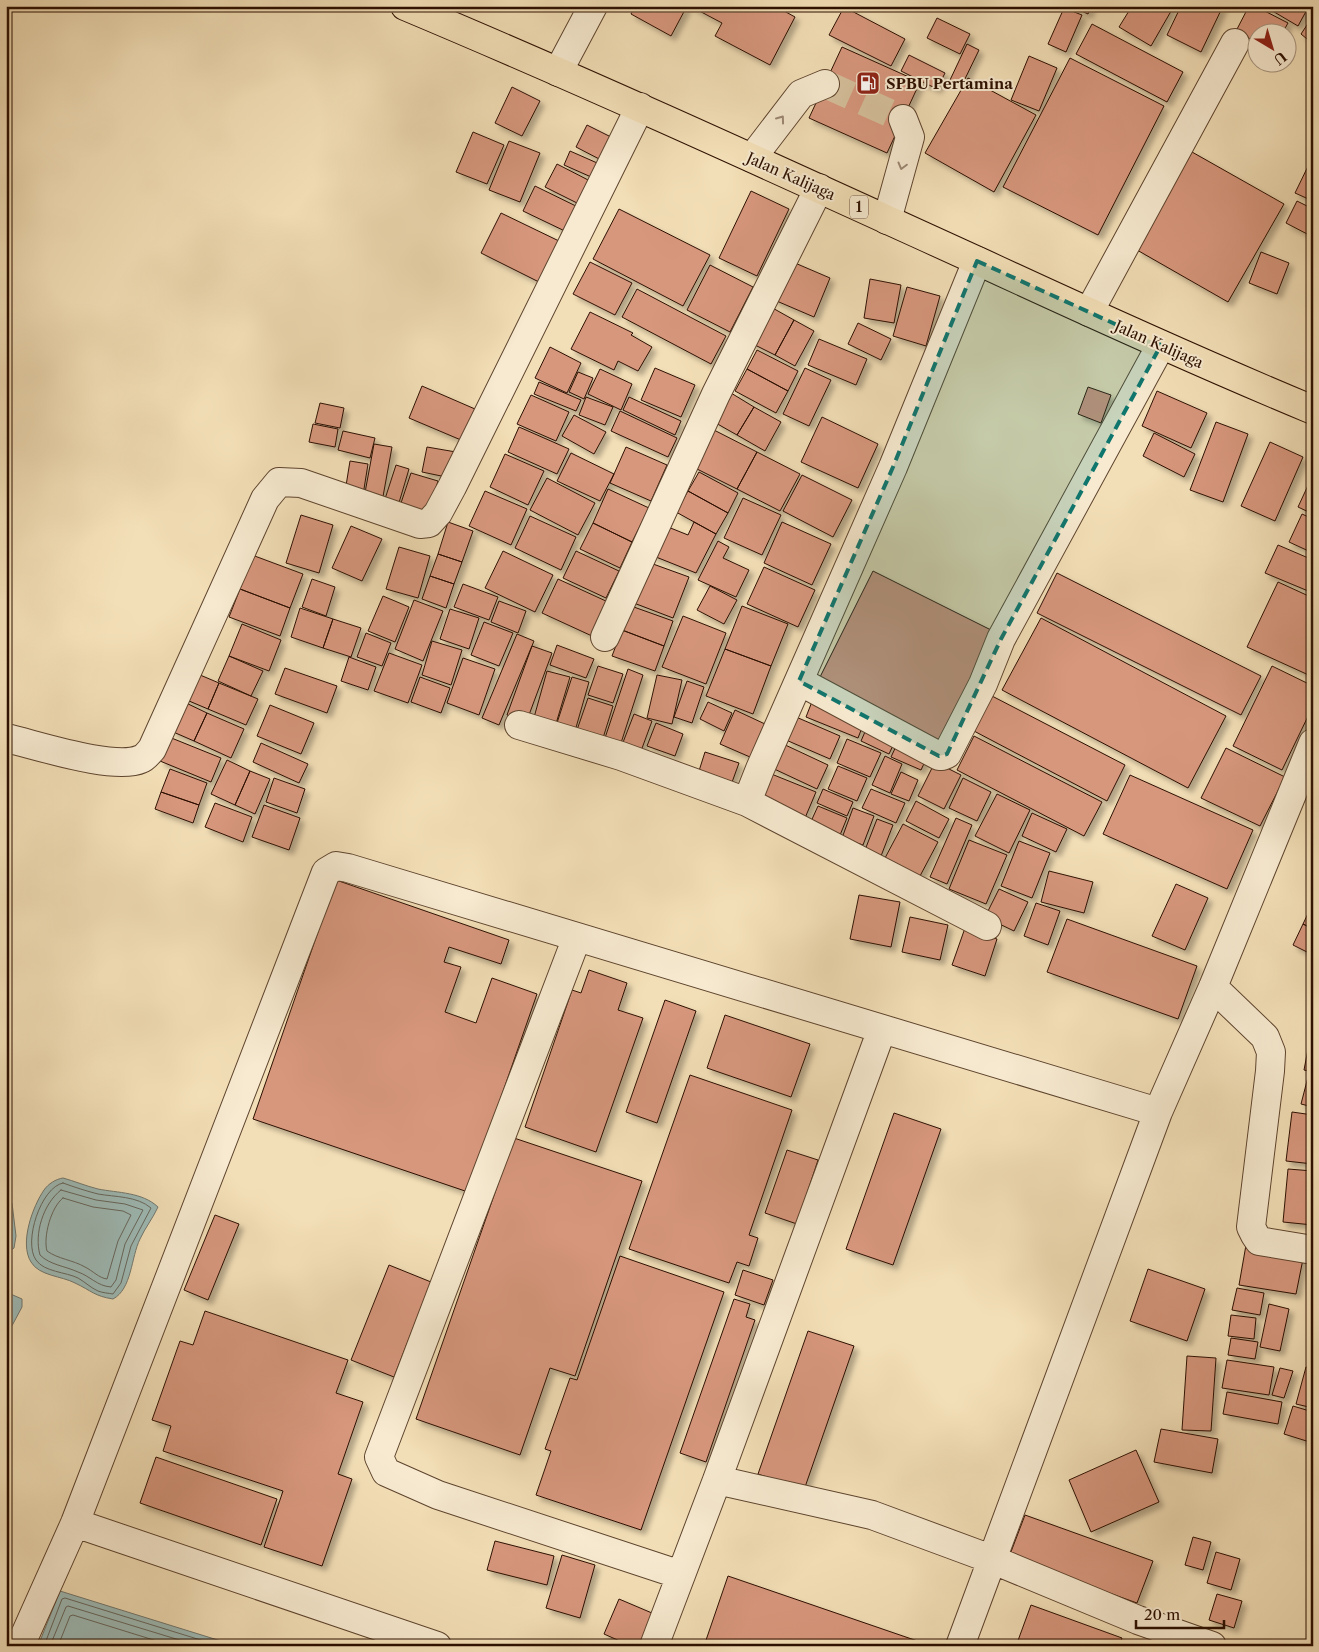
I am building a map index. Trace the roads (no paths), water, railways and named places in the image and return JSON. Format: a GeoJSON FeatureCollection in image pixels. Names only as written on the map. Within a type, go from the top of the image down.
{"type":"FeatureCollection","features":[{"type":"Feature","properties":{"kind":"highway","name":"Jalan Kalijaga"},"geometry":{"type":"LineString","coordinates":[[407,7],[640,107],[1161,345],[1313,410]]}},
{"type":"Feature","properties":{"kind":"street"},"geometry":{"type":"LineString","coordinates":[[558,72],[593,6]]}},
{"type":"Feature","properties":{"kind":"street"},"geometry":{"type":"LineString","coordinates":[[1089,312],[1234,43]]}},
{"type":"Feature","properties":{"kind":"street"},"geometry":{"type":"LineString","coordinates":[[752,158],[801,94],[825,84]]}},
{"type":"Feature","properties":{"kind":"street"},"geometry":{"type":"LineString","coordinates":[[6,738],[106,762],[125,762],[143,759],[152,749],[265,499],[279,482],[301,483],[420,524],[429,522],[438,513],[452,487],[640,107]]}},
{"type":"Feature","properties":{"kind":"street"},"geometry":{"type":"LineString","coordinates":[[887,220],[910,137],[903,119]]}},
{"type":"Feature","properties":{"kind":"street"},"geometry":{"type":"LineString","coordinates":[[605,637],[716,394],[819,188]]}},
{"type":"Feature","properties":{"kind":"street"},"geometry":{"type":"LineString","coordinates":[[747,802],[893,467],[977,261]]}},
{"type":"Feature","properties":{"kind":"street"},"geometry":{"type":"LineString","coordinates":[[799,681],[939,756],[947,754],[983,684],[1000,639],[1161,345]]}},
{"type":"Feature","properties":{"kind":"street"},"geometry":{"type":"LineString","coordinates":[[519,725],[621,756],[747,802],[987,926]]}},
{"type":"Feature","properties":{"kind":"street"},"geometry":{"type":"LineString","coordinates":[[960,1646],[1158,1112],[1213,987],[1313,744]]}},
{"type":"Feature","properties":{"kind":"street"},"geometry":{"type":"LineString","coordinates":[[20,1646],[75,1523],[326,872],[336,866],[348,868],[1158,1112]]}},
{"type":"Feature","properties":{"kind":"street"},"geometry":{"type":"LineString","coordinates":[[577,937],[379,1457],[386,1472],[438,1495],[681,1576]]}},
{"type":"Feature","properties":{"kind":"street"},"geometry":{"type":"LineString","coordinates":[[1213,987],[1265,1037],[1271,1052],[1251,1227],[1254,1235],[1259,1241],[1313,1250]]}},
{"type":"Feature","properties":{"kind":"street"},"geometry":{"type":"LineString","coordinates":[[654,1646],[717,1480],[882,1029]]}},
{"type":"Feature","properties":{"kind":"street"},"geometry":{"type":"LineString","coordinates":[[717,1480],[872,1515],[991,1559],[1138,1620],[1212,1646]]}},
{"type":"Feature","properties":{"kind":"street"},"geometry":{"type":"LineString","coordinates":[[75,1523],[437,1646]]}},
{"type":"Feature","properties":{"kind":"water"},"geometry":{"type":"Polygon","coordinates":[[[63,1178],[98,1189],[122,1192],[145,1198],[158,1207],[137,1246],[128,1280],[124,1288],[113,1299],[97,1295],[70,1281],[39,1270],[31,1262],[26,1245],[32,1215],[44,1190],[55,1181],[63,1178]]]}},
{"type":"Feature","properties":{"kind":"water"},"geometry":{"type":"Polygon","coordinates":[[[6,1200],[12,1203],[16,1236],[14,1248],[6,1254],[6,1200]]]}},
{"type":"Feature","properties":{"kind":"water"},"geometry":{"type":"Polygon","coordinates":[[[6,1292],[22,1299],[22,1307],[6,1337],[6,1292]]]}},
{"type":"Feature","properties":{"kind":"water"},"geometry":{"type":"Polygon","coordinates":[[[60,1591],[237,1646],[38,1646],[60,1591]]]}},
{"type":"Feature","properties":{"kind":"tunnel"},"geometry":{"type":"LineString","coordinates":[[825,84],[903,119]]}},
{"type":"Feature","properties":{"kind":"place","name":"SPBU Pertamina"},"geometry":{"type":"Point","coordinates":[868,83]}}]}
